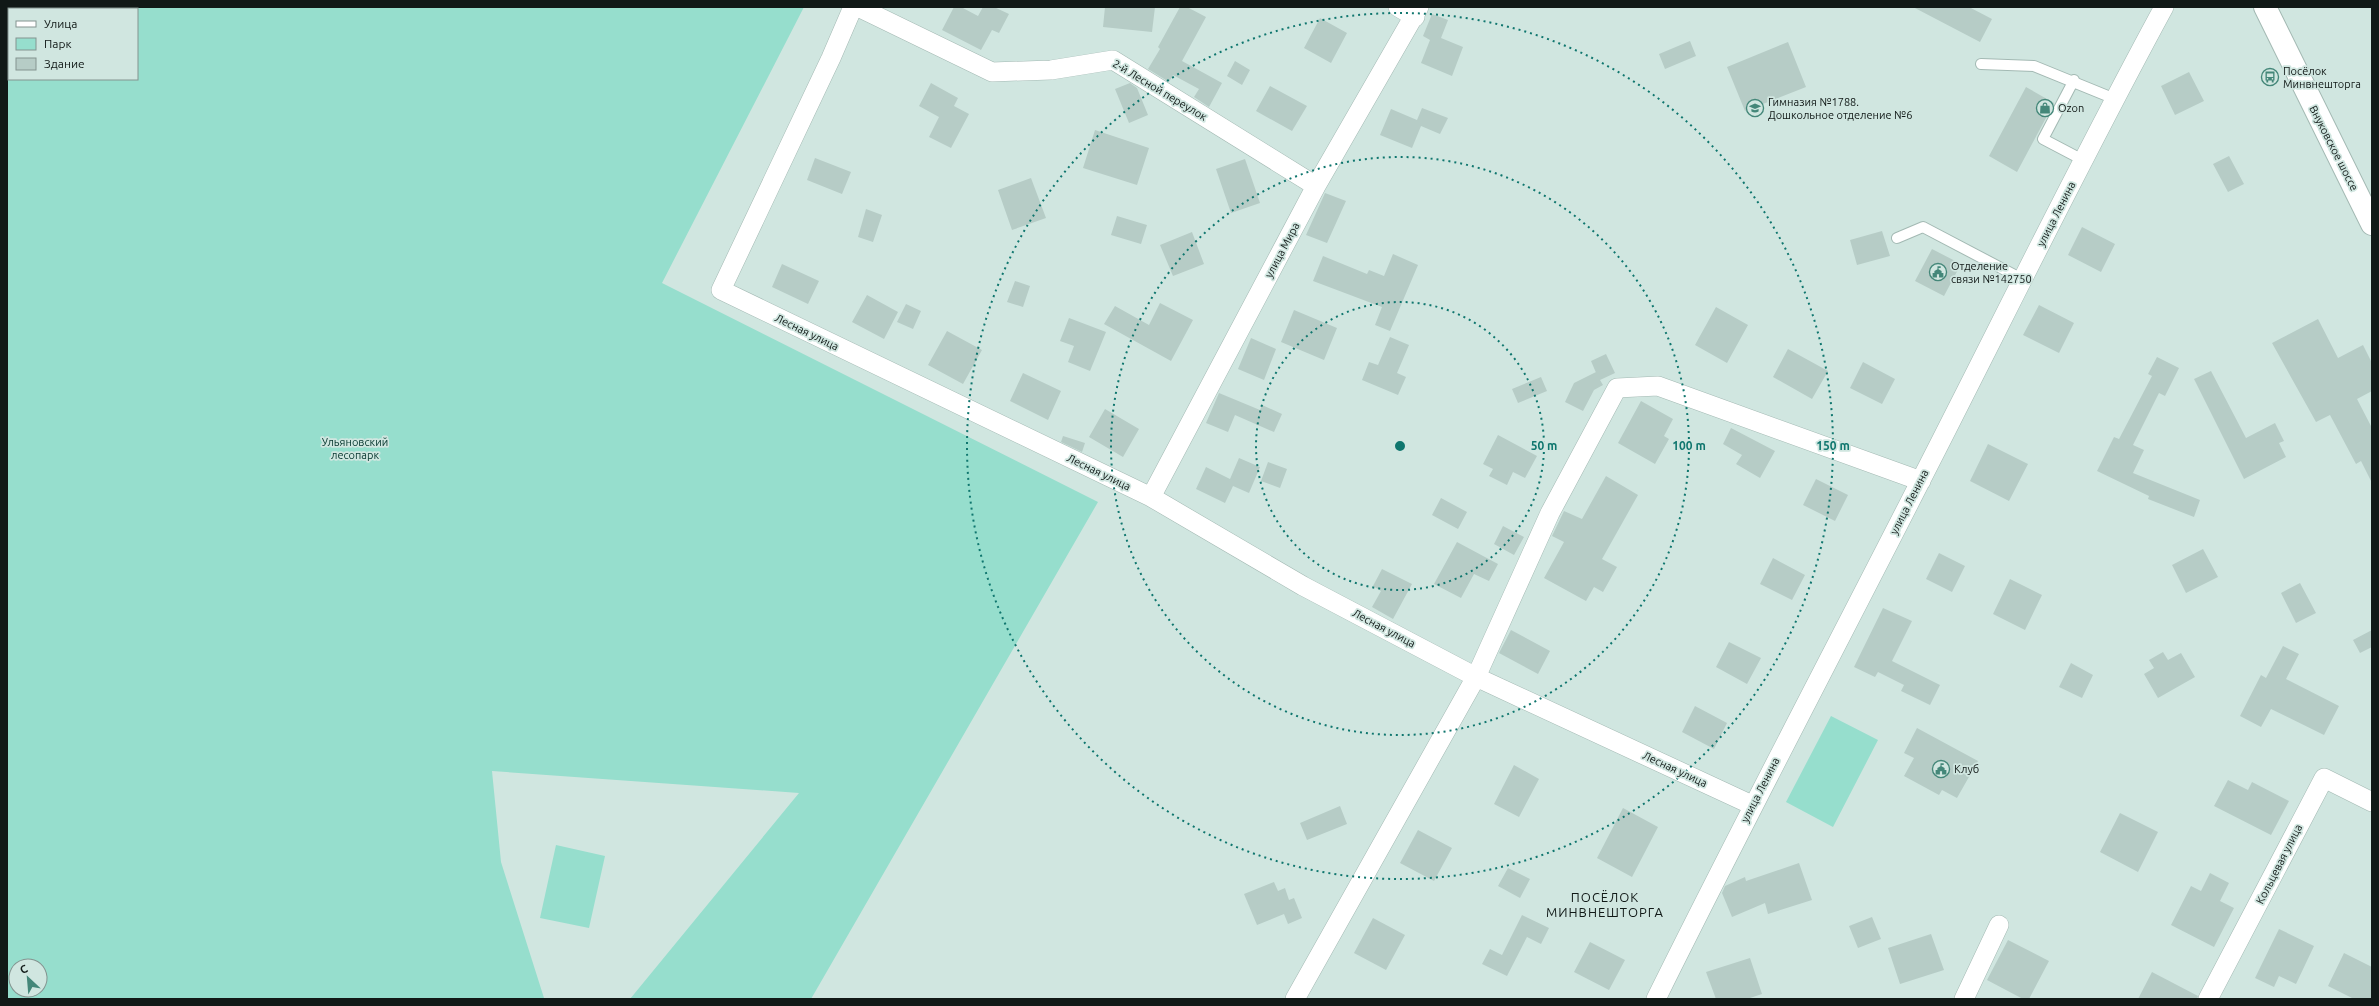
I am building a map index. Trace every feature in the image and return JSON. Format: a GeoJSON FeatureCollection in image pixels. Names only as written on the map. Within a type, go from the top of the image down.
{"type":"FeatureCollection","features":[{"type":"Feature","properties":{"kind":"main road","name":"Внуковское шоссе"},"geometry":{"type":"LineString","coordinates":[[2265,7],[2372,224]]}},
{"type":"Feature","properties":{"kind":"street","name":"Лесная улица"},"geometry":{"type":"LineString","coordinates":[[853,7],[828,65],[721,290],[1150,497],[1303,586],[1476,677],[1752,805]]}},
{"type":"Feature","properties":{"kind":"street","name":"2-й Лесной переулок"},"geometry":{"type":"LineString","coordinates":[[858,7],[992,72],[1051,70],[1113,60],[1316,186]]}},
{"type":"Feature","properties":{"kind":"street"},"geometry":{"type":"LineString","coordinates":[[1398,7],[1417,12]]}},
{"type":"Feature","properties":{"kind":"street","name":"улица Ленина"},"geometry":{"type":"LineString","coordinates":[[1656,999],[1752,805],[1921,480],[2083,160],[2164,7]]}},
{"type":"Feature","properties":{"kind":"street","name":"улица Мира"},"geometry":{"type":"LineString","coordinates":[[1150,497],[1316,186],[1417,12]]}},
{"type":"Feature","properties":{"kind":"street"},"geometry":{"type":"LineString","coordinates":[[1295,999],[1476,677],[1550,513],[1617,388],[1658,386],[1921,480]]}},
{"type":"Feature","properties":{"kind":"street","name":"Кольцевая улица"},"geometry":{"type":"LineString","coordinates":[[2208,999],[2324,778],[2372,802]]}},
{"type":"Feature","properties":{"kind":"street"},"geometry":{"type":"LineString","coordinates":[[1964,999],[1999,924]]}},
{"type":"Feature","properties":{"kind":"lane"},"geometry":{"type":"LineString","coordinates":[[1981,64],[2034,66],[2074,80],[2115,99]]}},
{"type":"Feature","properties":{"kind":"lane"},"geometry":{"type":"LineString","coordinates":[[2074,80],[2043,139],[2083,160]]}},
{"type":"Feature","properties":{"kind":"lane"},"geometry":{"type":"LineString","coordinates":[[1897,238],[1923,227],[2022,279]]}},
{"type":"Feature","properties":{"kind":"green space","name":"Ульяновский лесопарк"},"geometry":{"type":"Polygon","coordinates":[[[7,7],[804,7],[662,283],[1098,502],[811,999],[630,999],[799,793],[492,771],[501,862],[544,998],[549,999],[7,999],[7,7]]]}},
{"type":"Feature","properties":{"kind":"green space"},"geometry":{"type":"Polygon","coordinates":[[[1831,716],[1878,740],[1833,827],[1786,802],[1831,716]]]}},
{"type":"Feature","properties":{"kind":"green space"},"geometry":{"type":"Polygon","coordinates":[[[556,845],[605,856],[589,928],[540,918],[556,845]]]}},
{"type":"Feature","properties":{"kind":"building"},"geometry":{"type":"Polygon","coordinates":[[[954,7],[961,7],[978,16],[983,7],[994,7],[1009,14],[999,33],[992,30],[981,50],[942,30],[954,7]]]}},
{"type":"Feature","properties":{"kind":"building"},"geometry":{"type":"Polygon","coordinates":[[[1105,7],[1155,7],[1152,32],[1103,27],[1105,7]]]}},
{"type":"Feature","properties":{"kind":"building"},"geometry":{"type":"Polygon","coordinates":[[[1180,7],[1187,7],[1206,17],[1182,61],[1222,83],[1209,107],[1194,97],[1199,89],[1173,75],[1169,82],[1148,69],[1160,49],[1158,47],[1180,7]]]}},
{"type":"Feature","properties":{"kind":"building"},"geometry":{"type":"Polygon","coordinates":[[[1913,7],[1969,7],[1992,19],[1980,42],[1913,7]]]}},
{"type":"Feature","properties":{"kind":"building"},"geometry":{"type":"Polygon","coordinates":[[[1432,14],[1448,20],[1441,38],[1463,47],[1452,76],[1421,63],[1430,40],[1423,36],[1432,14]]]}},
{"type":"Feature","properties":{"kind":"building"},"geometry":{"type":"Polygon","coordinates":[[[1320,18],[1347,33],[1331,63],[1304,48],[1320,18]]]}},
{"type":"Feature","properties":{"kind":"building"},"geometry":{"type":"Polygon","coordinates":[[[1690,41],[1696,56],[1665,69],[1659,54],[1690,41]]]}},
{"type":"Feature","properties":{"kind":"building"},"geometry":{"type":"Polygon","coordinates":[[[1788,42],[1806,87],[1745,111],[1727,67],[1788,42]]]}},
{"type":"Feature","properties":{"kind":"building"},"geometry":{"type":"Polygon","coordinates":[[[1235,61],[1250,70],[1242,85],[1227,76],[1235,61]]]}},
{"type":"Feature","properties":{"kind":"building"},"geometry":{"type":"Polygon","coordinates":[[[2189,72],[2204,101],[2175,115],[2161,86],[2189,72]]]}},
{"type":"Feature","properties":{"kind":"building"},"geometry":{"type":"Polygon","coordinates":[[[931,83],[958,98],[954,106],[969,114],[951,148],[929,137],[939,117],[919,106],[931,83]]]}},
{"type":"Feature","properties":{"kind":"building"},"geometry":{"type":"Polygon","coordinates":[[[1130,83],[1137,88],[1148,115],[1129,123],[1115,89],[1130,83]]]}},
{"type":"Feature","properties":{"kind":"building"},"geometry":{"type":"Polygon","coordinates":[[[1270,86],[1307,106],[1292,131],[1256,111],[1270,86]]]}},
{"type":"Feature","properties":{"kind":"building"},"geometry":{"type":"Polygon","coordinates":[[[2026,87],[2054,103],[2017,172],[1989,156],[2026,87]]]}},
{"type":"Feature","properties":{"kind":"building"},"geometry":{"type":"Polygon","coordinates":[[[1422,108],[1448,118],[1440,134],[1421,126],[1412,148],[1380,135],[1391,109],[1417,120],[1422,108]]]}},
{"type":"Feature","properties":{"kind":"building"},"geometry":{"type":"Polygon","coordinates":[[[1095,130],[1149,148],[1137,185],[1083,168],[1095,130]]]}},
{"type":"Feature","properties":{"kind":"building"},"geometry":{"type":"Polygon","coordinates":[[[2229,156],[2244,184],[2228,192],[2213,164],[2229,156]]]}},
{"type":"Feature","properties":{"kind":"building"},"geometry":{"type":"Polygon","coordinates":[[[815,158],[851,172],[842,194],[807,180],[815,158]]]}},
{"type":"Feature","properties":{"kind":"building"},"geometry":{"type":"Polygon","coordinates":[[[1245,159],[1260,203],[1231,213],[1216,169],[1245,159]]]}},
{"type":"Feature","properties":{"kind":"building"},"geometry":{"type":"Polygon","coordinates":[[[1031,178],[1046,218],[1012,230],[998,190],[1031,178]]]}},
{"type":"Feature","properties":{"kind":"building"},"geometry":{"type":"Polygon","coordinates":[[[1325,193],[1346,201],[1327,243],[1306,235],[1325,193]]]}},
{"type":"Feature","properties":{"kind":"building"},"geometry":{"type":"Polygon","coordinates":[[[866,209],[882,215],[873,242],[858,237],[866,209]]]}},
{"type":"Feature","properties":{"kind":"building"},"geometry":{"type":"Polygon","coordinates":[[[1117,216],[1147,225],[1141,244],[1111,235],[1117,216]]]}},
{"type":"Feature","properties":{"kind":"building"},"geometry":{"type":"Polygon","coordinates":[[[2082,227],[2115,244],[2101,272],[2068,255],[2082,227]]]}},
{"type":"Feature","properties":{"kind":"building"},"geometry":{"type":"Polygon","coordinates":[[[1882,231],[1890,256],[1857,265],[1850,240],[1882,231]]]}},
{"type":"Feature","properties":{"kind":"building"},"geometry":{"type":"Polygon","coordinates":[[[1192,232],[1204,264],[1173,276],[1160,245],[1192,232]]]}},
{"type":"Feature","properties":{"kind":"building","name":"Отделение связи №142750"},"geometry":{"type":"Polygon","coordinates":[[[1932,249],[1961,264],[1944,296],[1915,281],[1932,249]]]}},
{"type":"Feature","properties":{"kind":"building"},"geometry":{"type":"Polygon","coordinates":[[[1393,254],[1418,265],[1390,331],[1375,325],[1382,307],[1313,281],[1323,256],[1367,274],[1369,270],[1384,276],[1393,254]]]}},
{"type":"Feature","properties":{"kind":"building"},"geometry":{"type":"Polygon","coordinates":[[[782,264],[819,281],[808,304],[772,287],[782,264]]]}},
{"type":"Feature","properties":{"kind":"building"},"geometry":{"type":"Polygon","coordinates":[[[1015,281],[1030,286],[1023,307],[1007,302],[1015,281]]]}},
{"type":"Feature","properties":{"kind":"building"},"geometry":{"type":"Polygon","coordinates":[[[867,295],[898,312],[884,339],[852,322],[867,295]]]}},
{"type":"Feature","properties":{"kind":"building"},"geometry":{"type":"Polygon","coordinates":[[[1160,303],[1193,320],[1171,361],[1104,324],[1115,306],[1149,325],[1160,303]]]}},
{"type":"Feature","properties":{"kind":"building"},"geometry":{"type":"Polygon","coordinates":[[[906,304],[921,311],[913,329],[897,322],[906,304]]]}},
{"type":"Feature","properties":{"kind":"building"},"geometry":{"type":"Polygon","coordinates":[[[2039,305],[2074,323],[2059,353],[2023,335],[2039,305]]]}},
{"type":"Feature","properties":{"kind":"building"},"geometry":{"type":"Polygon","coordinates":[[[1716,307],[1748,325],[1727,363],[1695,345],[1716,307]]]}},
{"type":"Feature","properties":{"kind":"building"},"geometry":{"type":"Polygon","coordinates":[[[1294,310],[1337,328],[1324,360],[1281,342],[1294,310]]]}},
{"type":"Feature","properties":{"kind":"building"},"geometry":{"type":"Polygon","coordinates":[[[1069,318],[1106,332],[1090,371],[1068,362],[1074,346],[1060,341],[1069,318]]]}},
{"type":"Feature","properties":{"kind":"building"},"geometry":{"type":"Polygon","coordinates":[[[2318,319],[2338,358],[2363,345],[2372,363],[2372,391],[2357,399],[2372,428],[2372,483],[2361,461],[2356,464],[2330,415],[2316,422],[2272,343],[2318,319]]]}},
{"type":"Feature","properties":{"kind":"building"},"geometry":{"type":"Polygon","coordinates":[[[947,331],[982,350],[963,384],[928,365],[947,331]]]}},
{"type":"Feature","properties":{"kind":"building"},"geometry":{"type":"Polygon","coordinates":[[[1390,337],[1409,345],[1397,373],[1406,377],[1398,395],[1362,380],[1369,362],[1378,365],[1390,337]]]}},
{"type":"Feature","properties":{"kind":"building"},"geometry":{"type":"Polygon","coordinates":[[[1251,338],[1276,349],[1264,380],[1238,369],[1251,338]]]}},
{"type":"Feature","properties":{"kind":"building"},"geometry":{"type":"Polygon","coordinates":[[[1788,349],[1828,371],[1812,399],[1773,377],[1788,349]]]}},
{"type":"Feature","properties":{"kind":"building"},"geometry":{"type":"Polygon","coordinates":[[[1606,354],[1615,373],[1600,380],[1603,385],[1594,390],[1583,411],[1565,402],[1574,383],[1596,372],[1591,361],[1606,354]]]}},
{"type":"Feature","properties":{"kind":"building"},"geometry":{"type":"Polygon","coordinates":[[[2157,357],[2179,368],[2165,396],[2159,393],[2133,445],[2144,450],[2133,473],[2200,500],[2194,517],[2148,499],[2149,496],[2097,471],[2114,437],[2119,439],[2152,376],[2148,374],[2157,357]]]}},
{"type":"Feature","properties":{"kind":"building"},"geometry":{"type":"Polygon","coordinates":[[[1863,362],[1895,379],[1882,404],[1850,388],[1863,362]]]}},
{"type":"Feature","properties":{"kind":"building"},"geometry":{"type":"Polygon","coordinates":[[[2211,371],[2246,438],[2275,423],[2284,441],[2279,443],[2286,457],[2244,479],[2194,379],[2211,371]]]}},
{"type":"Feature","properties":{"kind":"building"},"geometry":{"type":"Polygon","coordinates":[[[1023,373],[1061,391],[1048,420],[1010,401],[1023,373]]]}},
{"type":"Feature","properties":{"kind":"building"},"geometry":{"type":"Polygon","coordinates":[[[1541,377],[1547,391],[1518,403],[1512,389],[1541,377]]]}},
{"type":"Feature","properties":{"kind":"building"},"geometry":{"type":"Polygon","coordinates":[[[1219,393],[1260,410],[1262,405],[1282,414],[1274,432],[1235,415],[1228,432],[1206,423],[1219,393]]]}},
{"type":"Feature","properties":{"kind":"building"},"geometry":{"type":"Polygon","coordinates":[[[1641,401],[1673,419],[1664,436],[1669,439],[1655,464],[1618,443],[1641,401]]]}},
{"type":"Feature","properties":{"kind":"building"},"geometry":{"type":"Polygon","coordinates":[[[1105,409],[1139,429],[1123,457],[1089,437],[1105,409]]]}},
{"type":"Feature","properties":{"kind":"building"},"geometry":{"type":"Polygon","coordinates":[[[1731,428],[1775,451],[1760,478],[1736,464],[1742,455],[1723,444],[1731,428]]]}},
{"type":"Feature","properties":{"kind":"building"},"geometry":{"type":"Polygon","coordinates":[[[1498,435],[1537,456],[1525,478],[1513,472],[1507,485],[1489,476],[1493,469],[1483,464],[1498,435]]]}},
{"type":"Feature","properties":{"kind":"building"},"geometry":{"type":"Polygon","coordinates":[[[1063,436],[1085,443],[1082,452],[1061,442],[1063,436]]]}},
{"type":"Feature","properties":{"kind":"building"},"geometry":{"type":"Polygon","coordinates":[[[1988,444],[2028,464],[2009,501],[1970,481],[1988,444]]]}},
{"type":"Feature","properties":{"kind":"building"},"geometry":{"type":"Polygon","coordinates":[[[1239,458],[1260,467],[1249,493],[1233,486],[1225,503],[1196,489],[1206,467],[1230,479],[1239,458]]]}},
{"type":"Feature","properties":{"kind":"building"},"geometry":{"type":"Polygon","coordinates":[[[1268,462],[1287,469],[1280,488],[1261,481],[1268,462]]]}},
{"type":"Feature","properties":{"kind":"building"},"geometry":{"type":"Polygon","coordinates":[[[1606,476],[1638,495],[1602,559],[1617,567],[1603,592],[1594,587],[1586,601],[1544,578],[1564,542],[1552,536],[1564,511],[1582,519],[1606,476]]]}},
{"type":"Feature","properties":{"kind":"building"},"geometry":{"type":"Polygon","coordinates":[[[1816,479],[1848,495],[1835,521],[1803,505],[1816,479]]]}},
{"type":"Feature","properties":{"kind":"building"},"geometry":{"type":"Polygon","coordinates":[[[1441,498],[1467,512],[1458,529],[1432,515],[1441,498]]]}},
{"type":"Feature","properties":{"kind":"building"},"geometry":{"type":"Polygon","coordinates":[[[1503,526],[1524,537],[1514,555],[1494,544],[1503,526]]]}},
{"type":"Feature","properties":{"kind":"building"},"geometry":{"type":"Polygon","coordinates":[[[1457,542],[1498,564],[1489,581],[1474,574],[1461,598],[1434,584],[1457,542]]]}},
{"type":"Feature","properties":{"kind":"building"},"geometry":{"type":"Polygon","coordinates":[[[2203,549],[2218,577],[2186,593],[2172,565],[2203,549]]]}},
{"type":"Feature","properties":{"kind":"building"},"geometry":{"type":"Polygon","coordinates":[[[1939,553],[1965,566],[1952,592],[1926,579],[1939,553]]]}},
{"type":"Feature","properties":{"kind":"building"},"geometry":{"type":"Polygon","coordinates":[[[1773,558],[1805,575],[1792,600],[1760,584],[1773,558]]]}},
{"type":"Feature","properties":{"kind":"building"},"geometry":{"type":"Polygon","coordinates":[[[1382,569],[1412,584],[1393,619],[1372,607],[1381,591],[1373,586],[1382,569]]]}},
{"type":"Feature","properties":{"kind":"building"},"geometry":{"type":"Polygon","coordinates":[[[2010,579],[2042,595],[2025,630],[1993,614],[2010,579]]]}},
{"type":"Feature","properties":{"kind":"building"},"geometry":{"type":"Polygon","coordinates":[[[2300,583],[2316,613],[2296,623],[2281,593],[2300,583]]]}},
{"type":"Feature","properties":{"kind":"building"},"geometry":{"type":"Polygon","coordinates":[[[1883,608],[1912,621],[1892,661],[1940,685],[1930,705],[1901,691],[1904,685],[1878,672],[1875,677],[1854,667],[1883,608]]]}},
{"type":"Feature","properties":{"kind":"building"},"geometry":{"type":"Polygon","coordinates":[[[1511,630],[1550,651],[1538,674],[1499,653],[1511,630]]]}},
{"type":"Feature","properties":{"kind":"building"},"geometry":{"type":"Polygon","coordinates":[[[2372,630],[2372,647],[2360,653],[2353,640],[2372,630]]]}},
{"type":"Feature","properties":{"kind":"building"},"geometry":{"type":"Polygon","coordinates":[[[1729,642],[1761,658],[1747,684],[1716,667],[1729,642]]]}},
{"type":"Feature","properties":{"kind":"building"},"geometry":{"type":"Polygon","coordinates":[[[2283,646],[2299,654],[2286,679],[2339,706],[2324,735],[2271,709],[2261,727],[2240,716],[2261,675],[2266,678],[2283,646]]]}},
{"type":"Feature","properties":{"kind":"building"},"geometry":{"type":"Polygon","coordinates":[[[2163,652],[2168,660],[2181,653],[2195,677],[2158,698],[2144,674],[2154,668],[2149,660],[2163,652]]]}},
{"type":"Feature","properties":{"kind":"building"},"geometry":{"type":"Polygon","coordinates":[[[2071,663],[2093,675],[2082,698],[2059,687],[2071,663]]]}},
{"type":"Feature","properties":{"kind":"building"},"geometry":{"type":"Polygon","coordinates":[[[1695,706],[1727,723],[1714,749],[1682,732],[1695,706]]]}},
{"type":"Feature","properties":{"kind":"building","name":"Клуб"},"geometry":{"type":"Polygon","coordinates":[[[1917,728],[1978,761],[1957,798],[1942,790],[1939,795],[1904,776],[1914,758],[1904,753],[1917,728]]]}},
{"type":"Feature","properties":{"kind":"building"},"geometry":{"type":"Polygon","coordinates":[[[1514,765],[1539,779],[1519,817],[1494,804],[1514,765]]]}},
{"type":"Feature","properties":{"kind":"building"},"geometry":{"type":"Polygon","coordinates":[[[2228,780],[2248,790],[2252,782],[2289,801],[2271,835],[2214,806],[2228,780]]]}},
{"type":"Feature","properties":{"kind":"building"},"geometry":{"type":"Polygon","coordinates":[[[1340,806],[1347,824],[1307,840],[1300,823],[1340,806]]]}},
{"type":"Feature","properties":{"kind":"building"},"geometry":{"type":"Polygon","coordinates":[[[1623,808],[1658,827],[1632,877],[1597,858],[1623,808]]]}},
{"type":"Feature","properties":{"kind":"building"},"geometry":{"type":"Polygon","coordinates":[[[2120,813],[2158,832],[2138,872],[2100,852],[2120,813]]]}},
{"type":"Feature","properties":{"kind":"building"},"geometry":{"type":"Polygon","coordinates":[[[1418,830],[1452,848],[1434,881],[1400,863],[1418,830]]]}},
{"type":"Feature","properties":{"kind":"building"},"geometry":{"type":"Polygon","coordinates":[[[1799,863],[1812,900],[1768,914],[1765,903],[1732,917],[1722,893],[1725,886],[1745,877],[1746,881],[1799,863]]]}},
{"type":"Feature","properties":{"kind":"building"},"geometry":{"type":"Polygon","coordinates":[[[1508,868],[1530,879],[1520,898],[1498,886],[1508,868]]]}},
{"type":"Feature","properties":{"kind":"building"},"geometry":{"type":"Polygon","coordinates":[[[2210,873],[2229,883],[2220,901],[2234,908],[2214,947],[2171,925],[2191,886],[2201,891],[2210,873]]]}},
{"type":"Feature","properties":{"kind":"building"},"geometry":{"type":"Polygon","coordinates":[[[1274,882],[1278,891],[1285,888],[1289,900],[1294,898],[1302,918],[1288,924],[1284,914],[1257,925],[1244,894],[1274,882]]]}},
{"type":"Feature","properties":{"kind":"building"},"geometry":{"type":"Polygon","coordinates":[[[1522,915],[1549,928],[1541,944],[1527,937],[1507,976],[1482,964],[1490,949],[1502,955],[1522,915]]]}},
{"type":"Feature","properties":{"kind":"building"},"geometry":{"type":"Polygon","coordinates":[[[1872,917],[1881,939],[1858,948],[1849,926],[1872,917]]]}},
{"type":"Feature","properties":{"kind":"building"},"geometry":{"type":"Polygon","coordinates":[[[1373,918],[1405,935],[1386,970],[1354,953],[1373,918]]]}},
{"type":"Feature","properties":{"kind":"building"},"geometry":{"type":"Polygon","coordinates":[[[2279,929],[2314,946],[2296,984],[2279,976],[2274,987],[2255,978],[2279,929]]]}},
{"type":"Feature","properties":{"kind":"building"},"geometry":{"type":"Polygon","coordinates":[[[1931,934],[1944,970],[1900,984],[1888,948],[1931,934]]]}},
{"type":"Feature","properties":{"kind":"building"},"geometry":{"type":"Polygon","coordinates":[[[2008,940],[2049,961],[2029,999],[2023,999],[1987,980],[2008,940]]]}},
{"type":"Feature","properties":{"kind":"building"},"geometry":{"type":"Polygon","coordinates":[[[1590,942],[1625,960],[1609,990],[1574,972],[1590,942]]]}},
{"type":"Feature","properties":{"kind":"building"},"geometry":{"type":"Polygon","coordinates":[[[2344,953],[2372,967],[2372,999],[2354,999],[2328,986],[2344,953]]]}},
{"type":"Feature","properties":{"kind":"building"},"geometry":{"type":"Polygon","coordinates":[[[1750,958],[1762,994],[1747,999],[1716,999],[1706,972],[1750,958]]]}},
{"type":"Feature","properties":{"kind":"building"},"geometry":{"type":"Polygon","coordinates":[[[2152,972],[2198,996],[2197,999],[2138,999],[2152,972]]]}},
{"type":"Feature","properties":{"kind":"place","name":"Посёлок Минвнешторга"},"geometry":{"type":"Point","coordinates":[2270,77]}},
{"type":"Feature","properties":{"kind":"place","name":"Гимназия №1788. Дошкольное отделение №6"},"geometry":{"type":"Point","coordinates":[1755,108]}},
{"type":"Feature","properties":{"kind":"place","name":"Ozon"},"geometry":{"type":"Point","coordinates":[2045,108]}},
{"type":"Feature","properties":{"kind":"place","name":"Отделение связи №142750"},"geometry":{"type":"Point","coordinates":[1938,272]}},
{"type":"Feature","properties":{"kind":"place","name":"Клуб"},"geometry":{"type":"Point","coordinates":[1941,769]}},
{"type":"Feature","properties":{"kind":"district","name":"ПОСЁЛОК МИНВНЕШТОРГА"},"geometry":{"type":"Point","coordinates":[1605,904]}}]}
